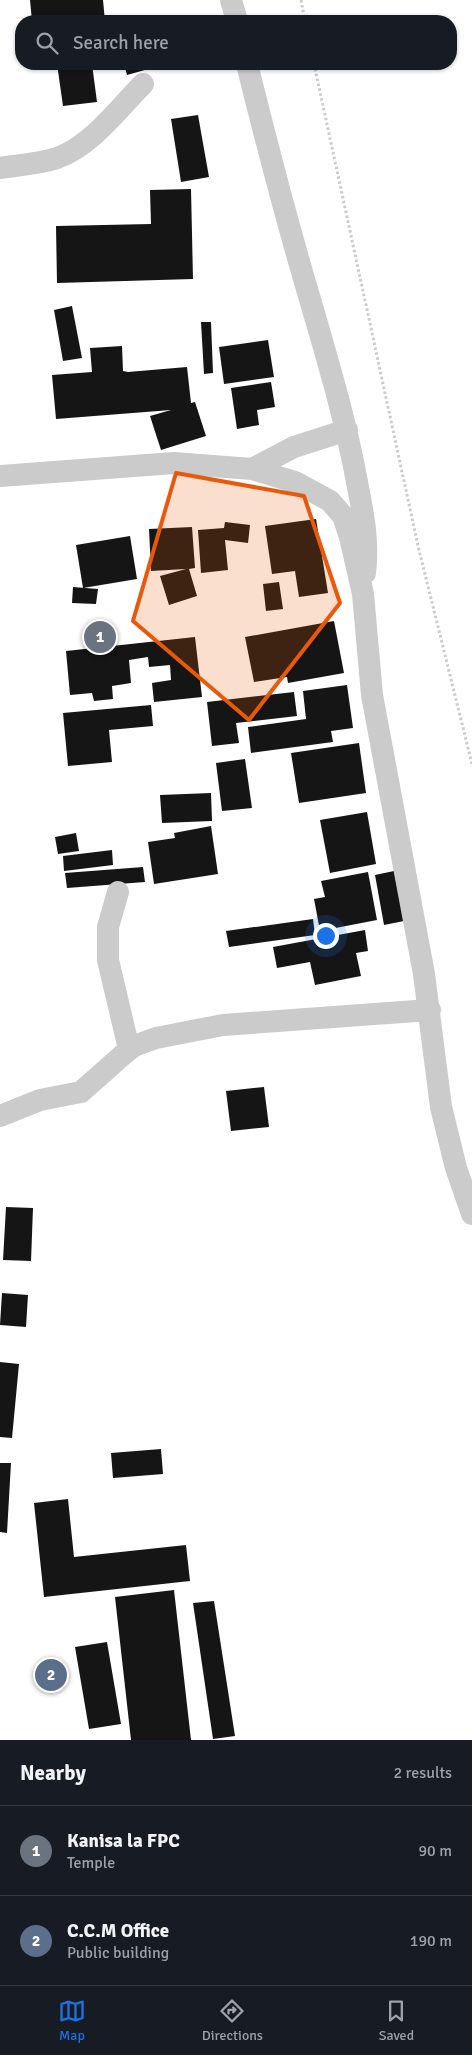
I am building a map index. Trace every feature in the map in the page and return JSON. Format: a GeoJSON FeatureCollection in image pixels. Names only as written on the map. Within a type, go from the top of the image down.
{"type":"FeatureCollection","features":[{"type":"Feature","properties":{"kind":"street"},"geometry":{"type":"LineString","coordinates":[[231,0],[235,15]]}},
{"type":"Feature","properties":{"kind":"street"},"geometry":{"type":"LineString","coordinates":[[249,70],[312,306],[334,374],[347,430],[368,548],[363,594]]}},
{"type":"Feature","properties":{"kind":"street"},"geometry":{"type":"LineString","coordinates":[[0,168],[57,158],[72,150],[98,129],[143,84]]}},
{"type":"Feature","properties":{"kind":"street"},"geometry":{"type":"LineString","coordinates":[[252,469],[294,447],[347,430]]}},
{"type":"Feature","properties":{"kind":"street"},"geometry":{"type":"LineString","coordinates":[[0,476],[174,463],[252,469],[295,482],[330,501],[342,516],[347,527],[363,594],[372,694],[430,1010],[441,1108],[456,1168],[472,1214]]}},
{"type":"Feature","properties":{"kind":"street"},"geometry":{"type":"LineString","coordinates":[[118,892],[108,927],[108,960],[130,1049]]}},
{"type":"Feature","properties":{"kind":"street"},"geometry":{"type":"LineString","coordinates":[[0,1116],[40,1100],[81,1092],[130,1049],[156,1038],[223,1024],[430,1010]]}},
{"type":"Feature","properties":{"kind":"path"},"geometry":{"type":"LineString","coordinates":[[301,0],[304,15]]}},
{"type":"Feature","properties":{"kind":"path"},"geometry":{"type":"LineString","coordinates":[[315,70],[418,546],[472,764]]}},
{"type":"Feature","properties":{"kind":"highlighted area"},"geometry":{"type":"Polygon","coordinates":[[[176,473],[304,496],[340,603],[249,720],[133,621],[176,473]]]}},
{"type":"Feature","properties":{"kind":"building"},"geometry":{"type":"Polygon","coordinates":[[[30,0],[103,0],[104,15],[31,15],[30,0]]]}},
{"type":"Feature","properties":{"kind":"building"},"geometry":{"type":"Polygon","coordinates":[[[58,70],[93,70],[97,102],[63,106],[58,70]]]}},
{"type":"Feature","properties":{"kind":"building"},"geometry":{"type":"Polygon","coordinates":[[[126,70],[145,70],[127,75],[126,70]]]}},
{"type":"Feature","properties":{"kind":"building"},"geometry":{"type":"Polygon","coordinates":[[[198,115],[209,177],[181,182],[171,119],[198,115]]]}},
{"type":"Feature","properties":{"kind":"building"},"geometry":{"type":"Polygon","coordinates":[[[191,189],[193,279],[57,283],[56,226],[151,224],[150,190],[191,189]]]}},
{"type":"Feature","properties":{"kind":"building"},"geometry":{"type":"Polygon","coordinates":[[[72,306],[82,358],[63,361],[54,310],[72,306]]]}},
{"type":"Feature","properties":{"kind":"building"},"geometry":{"type":"Polygon","coordinates":[[[201,322],[211,322],[213,373],[204,374],[201,322]]]}},
{"type":"Feature","properties":{"kind":"building"},"geometry":{"type":"Polygon","coordinates":[[[268,340],[274,377],[224,384],[219,347],[268,340]]]}},
{"type":"Feature","properties":{"kind":"building"},"geometry":{"type":"Polygon","coordinates":[[[122,346],[123,371],[187,367],[191,403],[195,402],[206,436],[161,450],[150,416],[171,410],[56,419],[52,375],[92,372],[90,348],[122,346]]]}},
{"type":"Feature","properties":{"kind":"building"},"geometry":{"type":"Polygon","coordinates":[[[271,382],[275,407],[257,410],[259,425],[237,429],[231,388],[271,382]]]}},
{"type":"Feature","properties":{"kind":"building"},"geometry":{"type":"Polygon","coordinates":[[[316,519],[328,593],[299,597],[295,571],[272,574],[265,526],[316,519]]]}},
{"type":"Feature","properties":{"kind":"building"},"geometry":{"type":"Polygon","coordinates":[[[225,522],[250,525],[248,543],[225,540],[228,570],[201,573],[198,530],[224,528],[225,522]]]}},
{"type":"Feature","properties":{"kind":"building"},"geometry":{"type":"Polygon","coordinates":[[[192,527],[195,568],[189,569],[197,596],[169,605],[160,576],[186,569],[151,571],[149,529],[192,527]]]}},
{"type":"Feature","properties":{"kind":"building"},"geometry":{"type":"Polygon","coordinates":[[[130,536],[137,579],[83,588],[76,545],[130,536]]]}},
{"type":"Feature","properties":{"kind":"building"},"geometry":{"type":"Polygon","coordinates":[[[279,582],[283,609],[266,611],[263,584],[279,582]]]}},
{"type":"Feature","properties":{"kind":"building"},"geometry":{"type":"Polygon","coordinates":[[[73,587],[98,589],[96,604],[72,603],[73,587]]]}},
{"type":"Feature","properties":{"kind":"building"},"geometry":{"type":"Polygon","coordinates":[[[334,621],[344,673],[288,683],[287,677],[254,682],[245,637],[334,621]]]}},
{"type":"Feature","properties":{"kind":"building"},"geometry":{"type":"Polygon","coordinates":[[[195,637],[202,697],[154,702],[152,683],[171,680],[170,665],[149,667],[148,657],[129,660],[131,683],[112,686],[113,699],[94,701],[92,693],[70,695],[66,651],[195,637]]]}},
{"type":"Feature","properties":{"kind":"building"},"geometry":{"type":"Polygon","coordinates":[[[347,685],[353,728],[331,731],[333,742],[251,753],[248,727],[306,719],[303,691],[347,685]]]}},
{"type":"Feature","properties":{"kind":"building"},"geometry":{"type":"Polygon","coordinates":[[[294,692],[297,716],[236,723],[239,743],[212,746],[207,702],[294,692]]]}},
{"type":"Feature","properties":{"kind":"building"},"geometry":{"type":"Polygon","coordinates":[[[151,705],[153,726],[109,730],[112,762],[68,766],[63,713],[151,705]]]}},
{"type":"Feature","properties":{"kind":"building"},"geometry":{"type":"Polygon","coordinates":[[[359,743],[366,793],[299,803],[291,753],[359,743]]]}},
{"type":"Feature","properties":{"kind":"building"},"geometry":{"type":"Polygon","coordinates":[[[245,759],[252,808],[222,811],[216,763],[245,759]]]}},
{"type":"Feature","properties":{"kind":"building"},"geometry":{"type":"Polygon","coordinates":[[[211,793],[212,821],[162,823],[160,795],[211,793]]]}},
{"type":"Feature","properties":{"kind":"building"},"geometry":{"type":"Polygon","coordinates":[[[367,812],[376,864],[330,873],[320,820],[367,812]]]}},
{"type":"Feature","properties":{"kind":"building"},"geometry":{"type":"Polygon","coordinates":[[[211,826],[218,874],[154,884],[148,842],[175,838],[174,833],[211,826]]]}},
{"type":"Feature","properties":{"kind":"building"},"geometry":{"type":"Polygon","coordinates":[[[76,833],[79,851],[58,854],[55,837],[76,833]]]}},
{"type":"Feature","properties":{"kind":"building"},"geometry":{"type":"Polygon","coordinates":[[[112,850],[113,865],[64,871],[63,856],[112,850]]]}},
{"type":"Feature","properties":{"kind":"building"},"geometry":{"type":"Polygon","coordinates":[[[143,867],[145,882],[67,888],[65,873],[143,867]]]}},
{"type":"Feature","properties":{"kind":"building"},"geometry":{"type":"Polygon","coordinates":[[[394,871],[404,921],[384,925],[375,875],[394,871]]]}},
{"type":"Feature","properties":{"kind":"building"},"geometry":{"type":"Polygon","coordinates":[[[368,872],[377,920],[320,931],[314,899],[325,897],[321,881],[368,872]]]}},
{"type":"Feature","properties":{"kind":"building"},"geometry":{"type":"Polygon","coordinates":[[[313,919],[315,935],[229,947],[226,931],[313,919]]]}},
{"type":"Feature","properties":{"kind":"building"},"geometry":{"type":"Polygon","coordinates":[[[365,930],[368,951],[356,953],[361,976],[315,985],[310,962],[277,968],[273,947],[365,930]]]}},
{"type":"Feature","properties":{"kind":"building"},"geometry":{"type":"Polygon","coordinates":[[[264,1087],[269,1127],[231,1131],[226,1091],[264,1087]]]}},
{"type":"Feature","properties":{"kind":"building"},"geometry":{"type":"Polygon","coordinates":[[[6,1207],[33,1208],[31,1261],[3,1260],[6,1207]]]}},
{"type":"Feature","properties":{"kind":"building"},"geometry":{"type":"Polygon","coordinates":[[[2,1293],[28,1295],[26,1327],[0,1325],[2,1293]]]}},
{"type":"Feature","properties":{"kind":"building"},"geometry":{"type":"Polygon","coordinates":[[[0,1362],[19,1364],[12,1438],[0,1437],[0,1362]]]}},
{"type":"Feature","properties":{"kind":"building"},"geometry":{"type":"Polygon","coordinates":[[[161,1449],[163,1474],[113,1478],[111,1453],[161,1449]]]}},
{"type":"Feature","properties":{"kind":"building"},"geometry":{"type":"Polygon","coordinates":[[[0,1463],[11,1463],[7,1533],[0,1532],[0,1463]]]}},
{"type":"Feature","properties":{"kind":"building"},"geometry":{"type":"Polygon","coordinates":[[[68,1499],[74,1557],[186,1545],[190,1581],[44,1597],[34,1503],[68,1499]]]}},
{"type":"Feature","properties":{"kind":"building"},"geometry":{"type":"Polygon","coordinates":[[[174,1590],[191,1740],[131,1740],[115,1597],[174,1590]]]}},
{"type":"Feature","properties":{"kind":"building"},"geometry":{"type":"Polygon","coordinates":[[[214,1601],[235,1736],[213,1739],[193,1603],[214,1601]]]}},
{"type":"Feature","properties":{"kind":"building"},"geometry":{"type":"Polygon","coordinates":[[[107,1642],[121,1724],[89,1729],[75,1647],[107,1642]]]}},
{"type":"Feature","properties":{"kind":"place","name":"Kanisa la FPC"},"geometry":{"type":"Point","coordinates":[100,637]}},
{"type":"Feature","properties":{"kind":"place","name":"C.C.M Office"},"geometry":{"type":"Point","coordinates":[51,1675]}}]}
